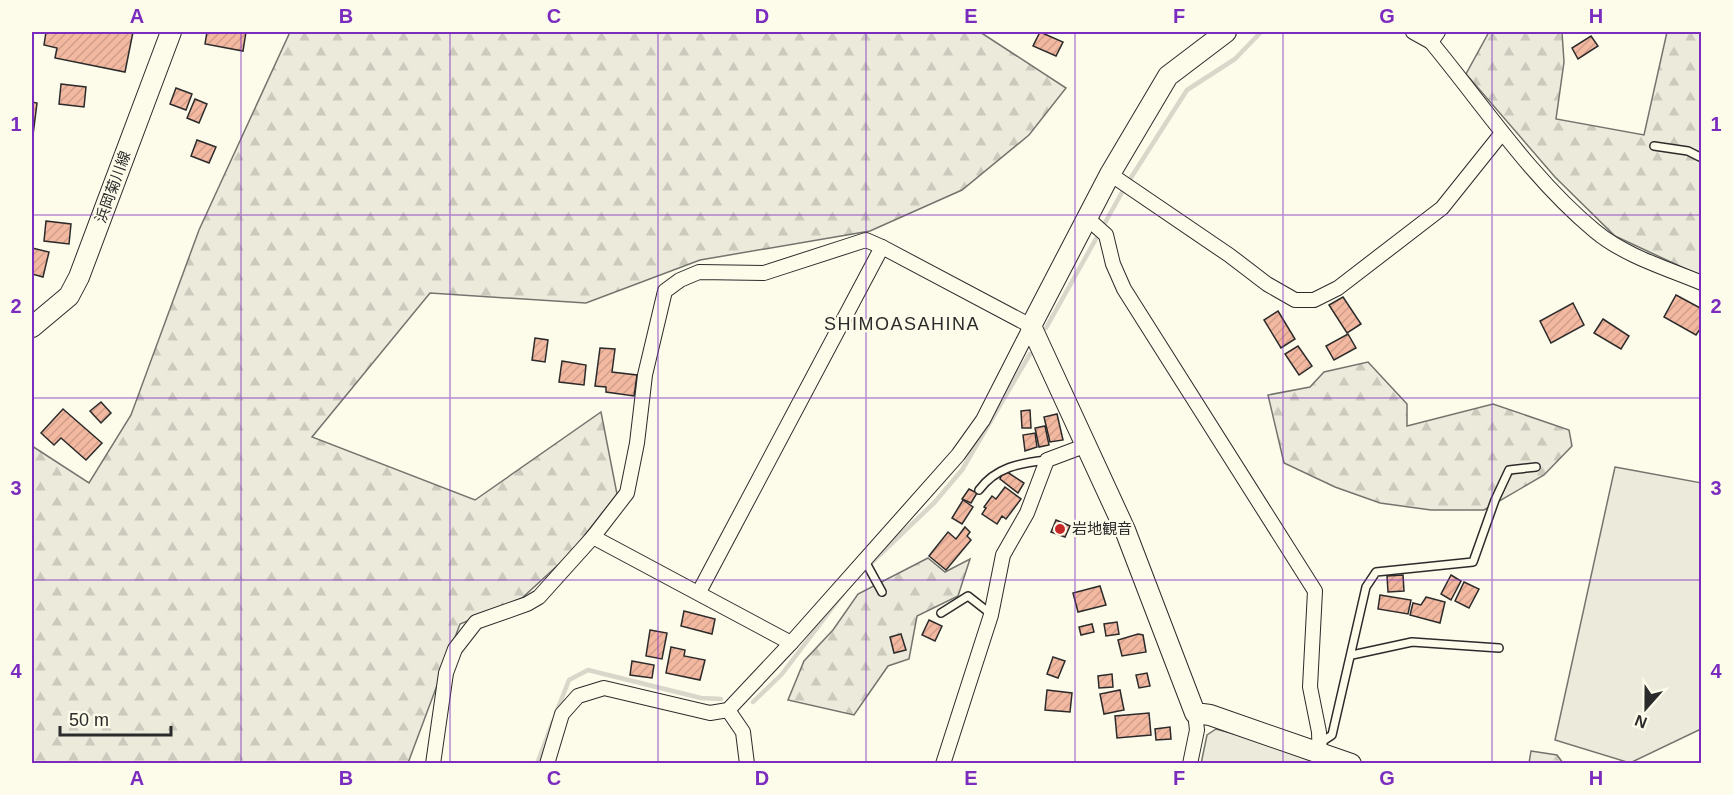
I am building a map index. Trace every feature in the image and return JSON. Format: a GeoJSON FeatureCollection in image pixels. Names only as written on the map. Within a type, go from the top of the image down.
{"type":"FeatureCollection","features":[{"type":"Feature","properties":{"kind":"street","name":"浜岡菊川線"},"geometry":{"type":"LineString","coordinates":[[32,327],[69,296],[79,277],[171,32]]}},
{"type":"Feature","properties":{"kind":"street"},"geometry":{"type":"LineString","coordinates":[[547,764],[562,714],[578,696],[604,688],[710,713],[728,710],[867,564],[958,455],[983,420],[1031,326],[1091,221],[1168,76],[1226,32]]}},
{"type":"Feature","properties":{"kind":"street"},"geometry":{"type":"LineString","coordinates":[[1413,32],[1434,37],[1502,133],[1596,232],[1626,251],[1701,283]]}},
{"type":"Feature","properties":{"kind":"street"},"geometry":{"type":"LineString","coordinates":[[1114,177],[1229,255],[1267,284],[1295,300],[1314,300],[1338,288],[1442,208],[1502,133]]}},
{"type":"Feature","properties":{"kind":"street"},"geometry":{"type":"LineString","coordinates":[[1091,221],[1106,235],[1113,264],[1124,289],[1315,591],[1310,687],[1320,753]]}},
{"type":"Feature","properties":{"kind":"street"},"geometry":{"type":"LineString","coordinates":[[433,764],[446,673],[455,649],[476,622],[527,604],[539,597],[593,537],[627,493],[637,442],[645,375],[665,291],[680,280],[699,272],[764,273],[866,240],[1031,326],[1125,530],[1195,713],[1197,730],[1190,764]]}},
{"type":"Feature","properties":{"kind":"street"},"geometry":{"type":"LineString","coordinates":[[699,592],[882,247]]}},
{"type":"Feature","properties":{"kind":"street"},"geometry":{"type":"LineString","coordinates":[[943,764],[991,614],[1003,555],[1027,513],[1047,460],[1087,445]]}},
{"type":"Feature","properties":{"kind":"street"},"geometry":{"type":"LineString","coordinates":[[593,537],[791,643]]}},
{"type":"Feature","properties":{"kind":"street"},"geometry":{"type":"LineString","coordinates":[[728,710],[743,732],[747,764]]}},
{"type":"Feature","properties":{"kind":"street"},"geometry":{"type":"LineString","coordinates":[[1195,713],[1210,715],[1350,764]]}},
{"type":"Feature","properties":{"kind":"lane"},"geometry":{"type":"LineString","coordinates":[[1654,146],[1688,151],[1701,158]]}},
{"type":"Feature","properties":{"kind":"lane"},"geometry":{"type":"LineString","coordinates":[[979,490],[989,476],[1017,464],[1047,460]]}},
{"type":"Feature","properties":{"kind":"lane"},"geometry":{"type":"LineString","coordinates":[[1320,753],[1332,735],[1366,587],[1376,572],[1473,562],[1495,500],[1509,470],[1536,467]]}},
{"type":"Feature","properties":{"kind":"lane"},"geometry":{"type":"LineString","coordinates":[[867,564],[882,592]]}},
{"type":"Feature","properties":{"kind":"lane"},"geometry":{"type":"LineString","coordinates":[[941,613],[968,596],[991,614]]}},
{"type":"Feature","properties":{"kind":"lane"},"geometry":{"type":"LineString","coordinates":[[1352,655],[1412,642],[1499,648]]}},
{"type":"Feature","properties":{"kind":"green space"},"geometry":{"type":"Polygon","coordinates":[[[290,32],[980,32],[1066,88],[1029,135],[962,190],[870,231],[700,260],[586,303],[430,293],[312,437],[475,500],[601,412],[617,494],[570,554],[522,598],[460,624],[408,763],[32,763],[32,446],[89,483],[131,415],[199,230],[290,32]]]}},
{"type":"Feature","properties":{"kind":"green space"},"geometry":{"type":"Polygon","coordinates":[[[1489,32],[1562,32],[1564,62],[1556,119],[1644,135],[1667,32],[1701,32],[1701,276],[1615,236],[1555,177],[1466,74],[1489,32]]]}},
{"type":"Feature","properties":{"kind":"green space"},"geometry":{"type":"Polygon","coordinates":[[[1368,362],[1407,404],[1407,426],[1493,404],[1569,430],[1572,446],[1544,475],[1484,510],[1431,510],[1380,503],[1335,487],[1284,463],[1268,395],[1310,387],[1324,372],[1368,362]]]}},
{"type":"Feature","properties":{"kind":"green space"},"geometry":{"type":"Polygon","coordinates":[[[1615,467],[1702,483],[1701,729],[1630,763],[1555,740],[1615,467]]]}},
{"type":"Feature","properties":{"kind":"green space"},"geometry":{"type":"Polygon","coordinates":[[[928,558],[945,572],[970,559],[958,596],[917,616],[909,659],[888,666],[854,715],[788,700],[804,661],[833,630],[858,594],[928,558]]]}},
{"type":"Feature","properties":{"kind":"green space"},"geometry":{"type":"Polygon","coordinates":[[[1216,729],[1301,752],[1313,760],[1313,764],[1201,764],[1207,735],[1216,729]]]}},
{"type":"Feature","properties":{"kind":"green space"},"geometry":{"type":"Polygon","coordinates":[[[1531,751],[1557,755],[1563,763],[1529,763],[1531,751]]]}},
{"type":"Feature","properties":{"kind":"building"},"geometry":{"type":"Polygon","coordinates":[[[46,32],[133,32],[125,72],[55,58],[57,48],[44,45],[46,32]]]}},
{"type":"Feature","properties":{"kind":"building"},"geometry":{"type":"Polygon","coordinates":[[[207,32],[246,32],[243,51],[205,44],[207,32]]]}},
{"type":"Feature","properties":{"kind":"building"},"geometry":{"type":"Polygon","coordinates":[[[1040,32],[1063,42],[1056,56],[1033,46],[1040,32]]]}},
{"type":"Feature","properties":{"kind":"building"},"geometry":{"type":"Polygon","coordinates":[[[1591,36],[1598,46],[1578,59],[1572,48],[1591,36]]]}},
{"type":"Feature","properties":{"kind":"building"},"geometry":{"type":"Polygon","coordinates":[[[61,84],[86,87],[84,107],[59,104],[61,84]]]}},
{"type":"Feature","properties":{"kind":"building"},"geometry":{"type":"Polygon","coordinates":[[[176,88],[192,94],[186,110],[170,104],[176,88]]]}},
{"type":"Feature","properties":{"kind":"building"},"geometry":{"type":"Polygon","coordinates":[[[195,99],[207,104],[199,123],[187,118],[195,99]]]}},
{"type":"Feature","properties":{"kind":"building"},"geometry":{"type":"Polygon","coordinates":[[[32,102],[37,103],[33,135],[32,135],[32,102]]]}},
{"type":"Feature","properties":{"kind":"building"},"geometry":{"type":"Polygon","coordinates":[[[197,140],[216,147],[209,163],[191,156],[197,140]]]}},
{"type":"Feature","properties":{"kind":"building"},"geometry":{"type":"Polygon","coordinates":[[[46,221],[71,224],[69,244],[44,241],[46,221]]]}},
{"type":"Feature","properties":{"kind":"building"},"geometry":{"type":"Polygon","coordinates":[[[32,248],[49,252],[43,277],[32,274],[32,248]]]}},
{"type":"Feature","properties":{"kind":"building"},"geometry":{"type":"Polygon","coordinates":[[[1676,295],[1702,309],[1702,326],[1696,335],[1664,317],[1676,295]]]}},
{"type":"Feature","properties":{"kind":"building"},"geometry":{"type":"Polygon","coordinates":[[[1343,297],[1361,324],[1347,333],[1329,305],[1343,297]]]}},
{"type":"Feature","properties":{"kind":"building"},"geometry":{"type":"Polygon","coordinates":[[[1573,303],[1584,325],[1551,343],[1540,321],[1573,303]]]}},
{"type":"Feature","properties":{"kind":"building"},"geometry":{"type":"Polygon","coordinates":[[[1278,311],[1295,339],[1281,348],[1264,320],[1278,311]]]}},
{"type":"Feature","properties":{"kind":"building"},"geometry":{"type":"Polygon","coordinates":[[[1603,319],[1629,336],[1621,349],[1594,333],[1603,319]]]}},
{"type":"Feature","properties":{"kind":"building"},"geometry":{"type":"Polygon","coordinates":[[[1348,334],[1356,348],[1334,360],[1326,346],[1348,334]]]}},
{"type":"Feature","properties":{"kind":"building"},"geometry":{"type":"Polygon","coordinates":[[[535,338],[548,340],[545,362],[532,360],[535,338]]]}},
{"type":"Feature","properties":{"kind":"building"},"geometry":{"type":"Polygon","coordinates":[[[1298,346],[1312,366],[1299,375],[1285,354],[1298,346]]]}},
{"type":"Feature","properties":{"kind":"building"},"geometry":{"type":"Polygon","coordinates":[[[600,348],[615,349],[612,372],[637,375],[634,396],[606,392],[606,387],[595,386],[600,348]]]}},
{"type":"Feature","properties":{"kind":"building"},"geometry":{"type":"Polygon","coordinates":[[[562,361],[586,365],[584,385],[559,382],[562,361]]]}},
{"type":"Feature","properties":{"kind":"building"},"geometry":{"type":"Polygon","coordinates":[[[101,402],[111,413],[101,423],[90,411],[101,402]]]}},
{"type":"Feature","properties":{"kind":"building"},"geometry":{"type":"Polygon","coordinates":[[[63,409],[102,443],[86,460],[61,438],[54,445],[41,433],[63,409]]]}},
{"type":"Feature","properties":{"kind":"building"},"geometry":{"type":"Polygon","coordinates":[[[1030,410],[1031,428],[1022,428],[1021,411],[1030,410]]]}},
{"type":"Feature","properties":{"kind":"building"},"geometry":{"type":"Polygon","coordinates":[[[1057,414],[1063,440],[1050,442],[1044,417],[1057,414]]]}},
{"type":"Feature","properties":{"kind":"building"},"geometry":{"type":"Polygon","coordinates":[[[1045,426],[1049,445],[1039,447],[1035,428],[1045,426]]]}},
{"type":"Feature","properties":{"kind":"building"},"geometry":{"type":"Polygon","coordinates":[[[1035,433],[1037,447],[1025,451],[1023,435],[1035,433]]]}},
{"type":"Feature","properties":{"kind":"building"},"geometry":{"type":"Polygon","coordinates":[[[1004,470],[1024,483],[1018,493],[1000,479],[1004,470]]]}},
{"type":"Feature","properties":{"kind":"building"},"geometry":{"type":"Polygon","coordinates":[[[1005,487],[1021,499],[1006,519],[1002,516],[997,524],[982,514],[992,496],[996,499],[1005,487]]]}},
{"type":"Feature","properties":{"kind":"building"},"geometry":{"type":"Polygon","coordinates":[[[969,489],[977,493],[971,503],[962,499],[969,489]]]}},
{"type":"Feature","properties":{"kind":"building"},"geometry":{"type":"Polygon","coordinates":[[[963,500],[973,507],[962,524],[952,518],[963,500]]]}},
{"type":"Feature","properties":{"kind":"building","name":"岩地観音"},"geometry":{"type":"Polygon","coordinates":[[[1056,520],[1070,526],[1065,537],[1051,532],[1056,520]]]}},
{"type":"Feature","properties":{"kind":"building"},"geometry":{"type":"Polygon","coordinates":[[[965,527],[970,532],[967,536],[971,540],[946,570],[929,556],[948,532],[956,539],[965,527]]]}},
{"type":"Feature","properties":{"kind":"building"},"geometry":{"type":"Polygon","coordinates":[[[1403,575],[1404,591],[1388,592],[1387,576],[1403,575]]]}},
{"type":"Feature","properties":{"kind":"building"},"geometry":{"type":"Polygon","coordinates":[[[1451,575],[1461,581],[1451,600],[1441,594],[1451,575]]]}},
{"type":"Feature","properties":{"kind":"building"},"geometry":{"type":"Polygon","coordinates":[[[1464,582],[1479,589],[1469,608],[1455,601],[1464,582]]]}},
{"type":"Feature","properties":{"kind":"building"},"geometry":{"type":"Polygon","coordinates":[[[1100,586],[1106,605],[1078,612],[1073,593],[1100,586]]]}},
{"type":"Feature","properties":{"kind":"building"},"geometry":{"type":"Polygon","coordinates":[[[1380,595],[1411,600],[1408,614],[1378,609],[1380,595]]]}},
{"type":"Feature","properties":{"kind":"building"},"geometry":{"type":"Polygon","coordinates":[[[1426,597],[1445,602],[1440,623],[1410,615],[1413,603],[1421,605],[1426,597]]]}},
{"type":"Feature","properties":{"kind":"building"},"geometry":{"type":"Polygon","coordinates":[[[684,611],[715,619],[712,634],[681,626],[684,611]]]}},
{"type":"Feature","properties":{"kind":"building"},"geometry":{"type":"Polygon","coordinates":[[[929,620],[942,626],[935,641],[922,635],[929,620]]]}},
{"type":"Feature","properties":{"kind":"building"},"geometry":{"type":"Polygon","coordinates":[[[1117,622],[1119,634],[1106,636],[1104,624],[1117,622]]]}},
{"type":"Feature","properties":{"kind":"building"},"geometry":{"type":"Polygon","coordinates":[[[1092,624],[1094,632],[1081,635],[1079,627],[1092,624]]]}},
{"type":"Feature","properties":{"kind":"building"},"geometry":{"type":"Polygon","coordinates":[[[650,630],[667,633],[662,659],[646,656],[650,630]]]}},
{"type":"Feature","properties":{"kind":"building"},"geometry":{"type":"Polygon","coordinates":[[[901,634],[906,650],[894,653],[890,637],[901,634]]]}},
{"type":"Feature","properties":{"kind":"building"},"geometry":{"type":"Polygon","coordinates":[[[1138,634],[1143,635],[1146,652],[1122,656],[1118,640],[1138,634]]]}},
{"type":"Feature","properties":{"kind":"building"},"geometry":{"type":"Polygon","coordinates":[[[671,647],[685,650],[684,656],[705,660],[700,680],[666,673],[671,647]]]}},
{"type":"Feature","properties":{"kind":"building"},"geometry":{"type":"Polygon","coordinates":[[[1053,657],[1065,661],[1058,678],[1047,674],[1053,657]]]}},
{"type":"Feature","properties":{"kind":"building"},"geometry":{"type":"Polygon","coordinates":[[[632,661],[654,665],[652,678],[630,675],[632,661]]]}},
{"type":"Feature","properties":{"kind":"building"},"geometry":{"type":"Polygon","coordinates":[[[1147,673],[1150,686],[1139,688],[1136,675],[1147,673]]]}},
{"type":"Feature","properties":{"kind":"building"},"geometry":{"type":"Polygon","coordinates":[[[1112,674],[1113,687],[1099,688],[1098,676],[1112,674]]]}},
{"type":"Feature","properties":{"kind":"building"},"geometry":{"type":"Polygon","coordinates":[[[1047,690],[1072,693],[1070,712],[1045,710],[1047,690]]]}},
{"type":"Feature","properties":{"kind":"building"},"geometry":{"type":"Polygon","coordinates":[[[1120,690],[1124,710],[1104,714],[1100,694],[1120,690]]]}},
{"type":"Feature","properties":{"kind":"building"},"geometry":{"type":"Polygon","coordinates":[[[1149,713],[1151,735],[1117,738],[1115,716],[1149,713]]]}},
{"type":"Feature","properties":{"kind":"building"},"geometry":{"type":"Polygon","coordinates":[[[1170,727],[1171,739],[1156,740],[1155,729],[1170,727]]]}},
{"type":"Feature","properties":{"kind":"waterway"},"geometry":{"type":"LineString","coordinates":[[1046,328],[1125,187],[1187,90],[1235,59],[1261,32]]}},
{"type":"Feature","properties":{"kind":"waterway"},"geometry":{"type":"LineString","coordinates":[[867,567],[934,503],[962,470],[1030,354]]}},
{"type":"Feature","properties":{"kind":"waterway"},"geometry":{"type":"LineString","coordinates":[[753,702],[782,674],[842,595]]}},
{"type":"Feature","properties":{"kind":"waterway"},"geometry":{"type":"LineString","coordinates":[[556,713],[569,680],[588,670],[701,698],[721,699]]}},
{"type":"Feature","properties":{"kind":"waterway"},"geometry":{"type":"LineString","coordinates":[[537,764],[553,721]]}},
{"type":"Feature","properties":{"kind":"place","name":"岩地観音"},"geometry":{"type":"Point","coordinates":[1060,529]}},
{"type":"Feature","properties":{"kind":"district","name":"SHIMOASAHINA"},"geometry":{"type":"Point","coordinates":[902,324]}}]}
